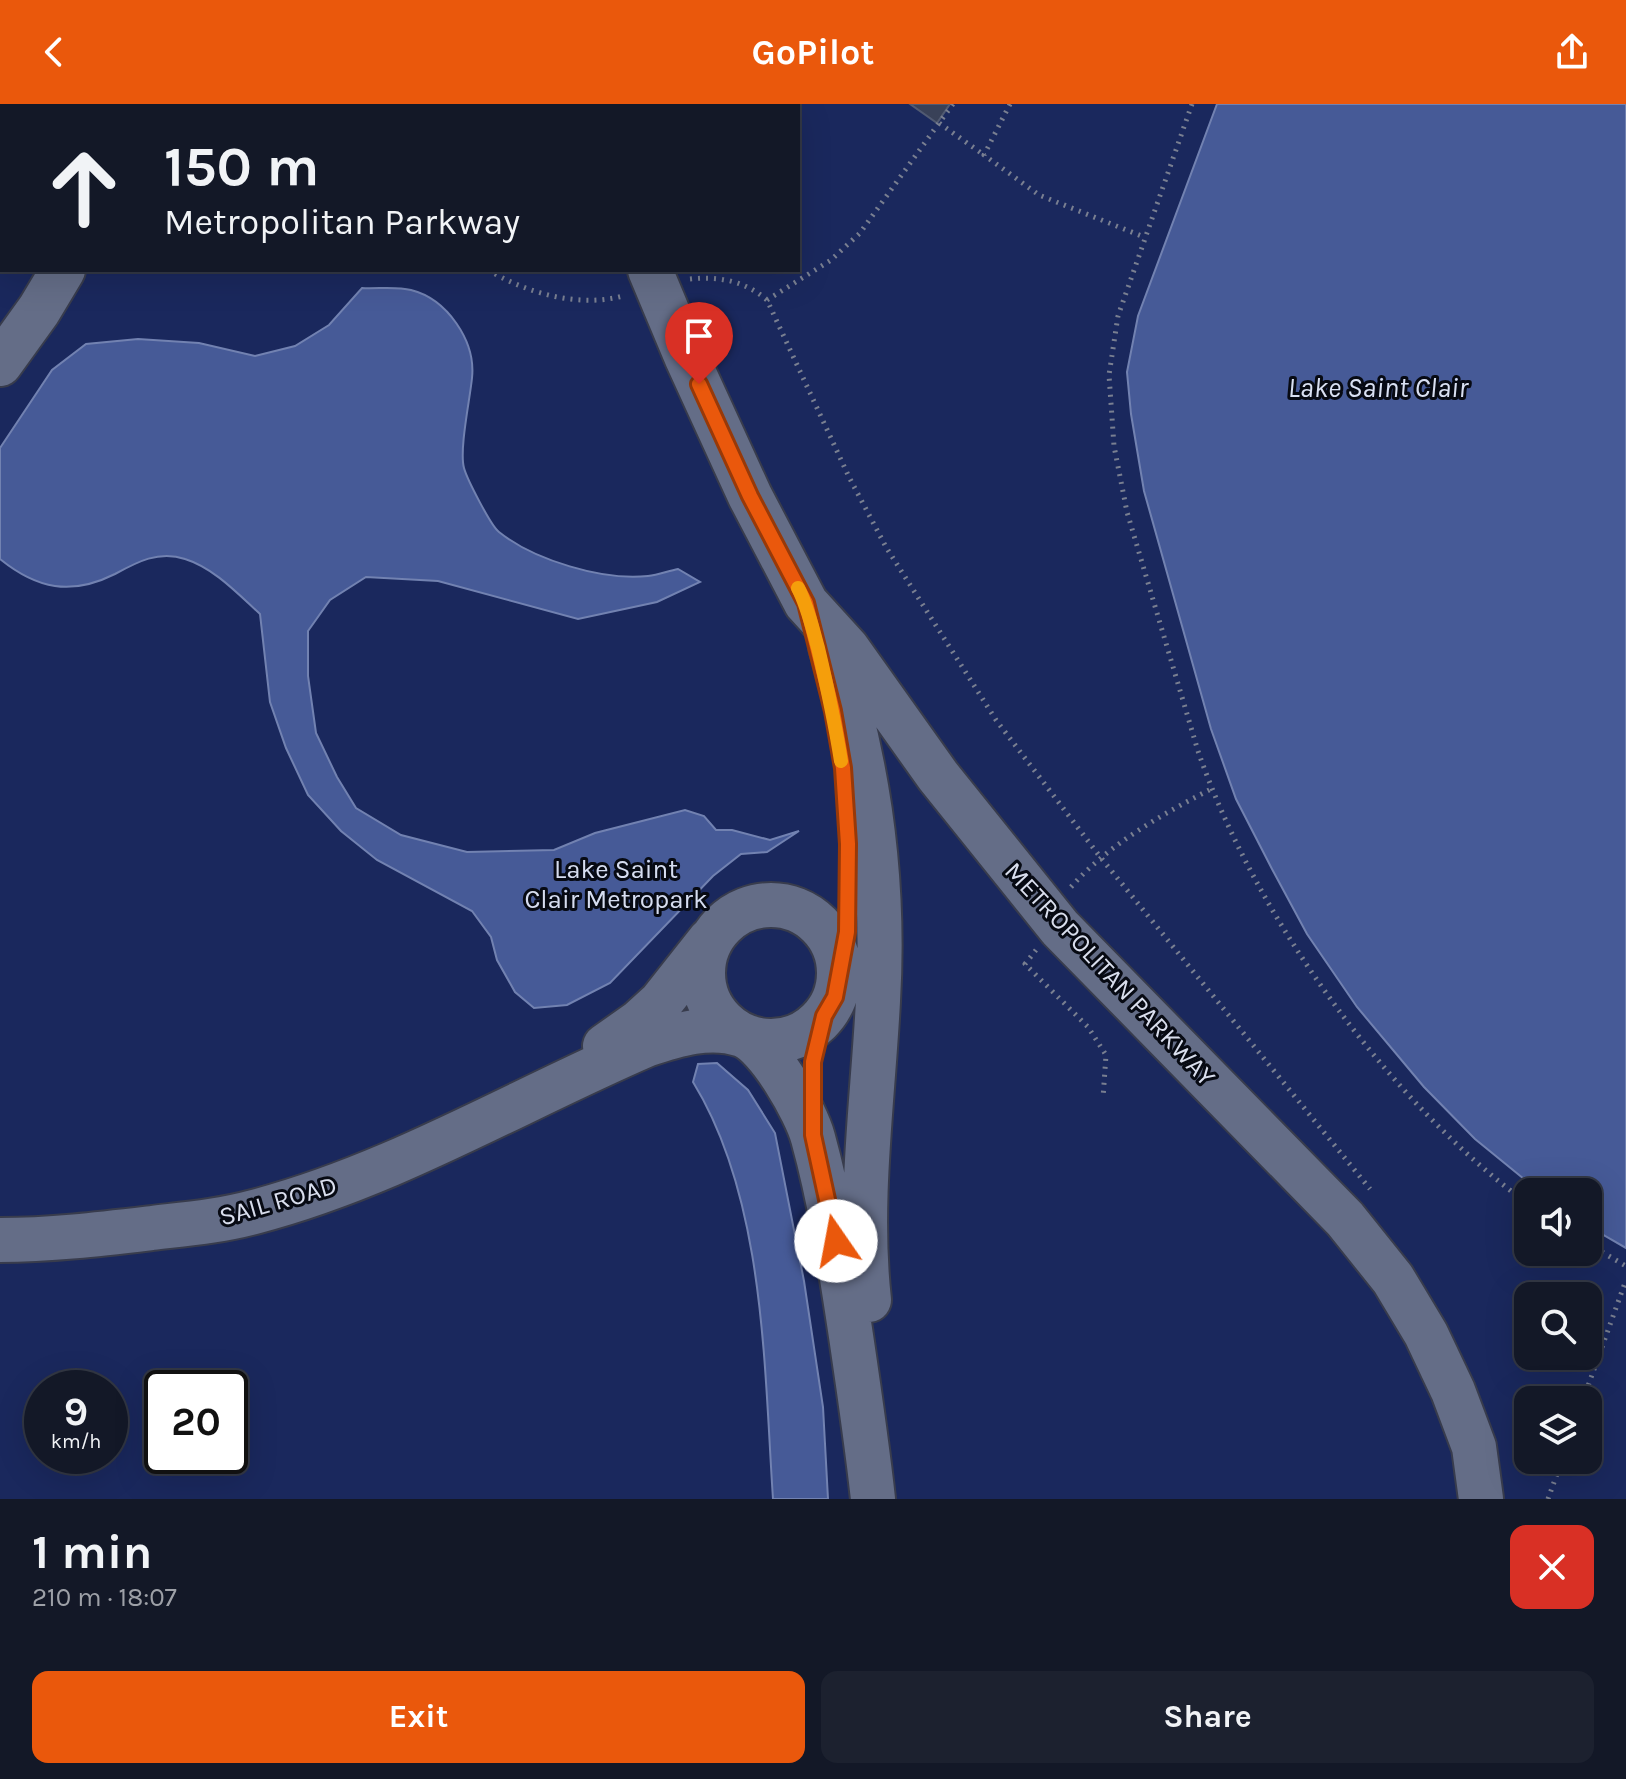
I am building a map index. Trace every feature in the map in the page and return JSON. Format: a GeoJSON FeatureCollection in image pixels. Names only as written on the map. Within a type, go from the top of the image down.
{"type":"FeatureCollection","features":[{"type":"Feature","properties":{"kind":"lane"},"geometry":{"type":"LineString","coordinates":[[0,364],[62,272]]}},
{"type":"Feature","properties":{"kind":"lane","name":"METROPOLITAN PARKWAY"},"geometry":{"type":"LineString","coordinates":[[657,281],[686,356],[750,496],[806,603],[847,648],[938,776],[1065,909],[1345,1219],[1393,1279],[1426,1334],[1453,1391],[1474,1447],[1481,1499]]}},
{"type":"Feature","properties":{"kind":"lane"},"geometry":{"type":"LineString","coordinates":[[806,603],[833,711],[843,768],[848,844],[847,932],[835,997],[824,1016],[813,1062],[813,1135],[840,1263],[873,1498]]}},
{"type":"Feature","properties":{"kind":"lane"},"geometry":{"type":"LineString","coordinates":[[806,603],[831,647],[846,692],[866,776],[875,849],[880,930],[879,1001],[868,1165],[867,1277],[885,1430],[873,1498]]}},
{"type":"Feature","properties":{"kind":"lane"},"geometry":{"type":"LineString","coordinates":[[538,1094],[639,1022],[675,986],[726,921],[746,909],[768,904],[791,907],[811,917],[827,933],[837,953],[840,975]]}},
{"type":"Feature","properties":{"kind":"lane"},"geometry":{"type":"LineString","coordinates":[[712,938],[704,960],[703,982],[711,1004],[724,1022],[764,1053],[784,1078],[813,1135]]}},
{"type":"Feature","properties":{"kind":"lane"},"geometry":{"type":"LineString","coordinates":[[538,1094],[646,1045],[678,1034],[700,1031],[744,1035],[765,1041],[787,1039],[808,1031],[824,1016]]}},
{"type":"Feature","properties":{"kind":"lane","name":"SAIL ROAD"},"geometry":{"type":"LineString","coordinates":[[0,1240],[90,1236],[252,1213],[309,1196],[394,1163],[538,1094]]}},
{"type":"Feature","properties":{"kind":"path"},"geometry":{"type":"LineString","coordinates":[[767,300],[831,260],[860,233],[953,104]]}},
{"type":"Feature","properties":{"kind":"path"},"geometry":{"type":"LineString","coordinates":[[984,155],[1010,104]]}},
{"type":"Feature","properties":{"kind":"path"},"geometry":{"type":"LineString","coordinates":[[1192,104],[1118,316],[1109,375],[1114,446],[1127,512],[1211,789],[1278,918],[1347,1022],[1392,1077],[1452,1138],[1514,1193]]}},
{"type":"Feature","properties":{"kind":"path"},"geometry":{"type":"LineString","coordinates":[[939,123],[1039,195],[1144,237]]}},
{"type":"Feature","properties":{"kind":"path"},"geometry":{"type":"LineString","coordinates":[[492,272],[532,290],[568,299],[616,298],[657,281],[720,278],[752,287],[767,300],[842,463],[886,547],[996,720],[1101,858],[1375,1197]]}},
{"type":"Feature","properties":{"kind":"path"},"geometry":{"type":"LineString","coordinates":[[1103,1098],[1106,1055],[1088,1027],[1025,964],[1101,858],[1171,810],[1211,789]]}},
{"type":"Feature","properties":{"kind":"path"},"geometry":{"type":"LineString","coordinates":[[1602,1252],[1626,1266]]}},
{"type":"Feature","properties":{"kind":"path"},"geometry":{"type":"LineString","coordinates":[[1588,1386],[1626,1280]]}},
{"type":"Feature","properties":{"kind":"path"},"geometry":{"type":"LineString","coordinates":[[1548,1499],[1557,1474]]}},
{"type":"Feature","properties":{"kind":"green space","name":"Lake Saint Clair Metropark"},"geometry":{"type":"Polygon","coordinates":[[[800,104],[1217,104],[1138,316],[1131,414],[1144,491],[1211,729],[1307,934],[1357,1007],[1424,1087],[1475,1139],[1524,1178],[1514,1178],[1514,1266],[1602,1266],[1602,1234],[1626,1248],[1626,1499],[0,1499],[0,272],[800,272],[800,104]]]}},
{"type":"Feature","properties":{"kind":"water","name":"Lake Saint Clair"},"geometry":{"type":"Polygon","coordinates":[[[1217,104],[1626,104],[1626,1248],[1602,1234],[1602,1178],[1524,1178],[1475,1139],[1424,1087],[1357,1007],[1307,934],[1272,869],[1236,799],[1211,729],[1144,491],[1127,372],[1138,316],[1217,104]]]}},
{"type":"Feature","properties":{"kind":"water"},"geometry":{"type":"Polygon","coordinates":[[[362,288],[405,289],[424,295],[447,312],[464,336],[472,364],[472,378],[465,424],[464,468],[499,532],[550,560],[590,572],[630,577],[678,569],[700,582],[657,602],[578,619],[438,581],[366,577],[330,600],[308,631],[308,676],[316,733],[356,808],[401,835],[467,852],[554,850],[595,833],[685,810],[704,816],[716,830],[732,830],[770,840],[799,831],[767,852],[741,854],[713,876],[610,983],[567,1005],[534,1008],[515,992],[497,960],[491,937],[472,911],[377,860],[341,831],[308,795],[286,748],[270,702],[260,614],[225,582],[196,563],[166,556],[140,562],[99,581],[69,587],[55,586],[27,577],[0,559],[0,448],[52,370],[86,344],[138,339],[199,343],[255,356],[295,346],[329,325],[362,288]]]}},
{"type":"Feature","properties":{"kind":"water"},"geometry":{"type":"Polygon","coordinates":[[[717,1063],[748,1090],[775,1133],[804,1281],[823,1407],[828,1499],[773,1499],[763,1339],[748,1230],[735,1178],[717,1128],[693,1082],[698,1064],[717,1063]]]}},
{"type":"Feature","properties":{"kind":"building"},"geometry":{"type":"Polygon","coordinates":[[[910,104],[950,104],[937,123],[910,104]]]}},
{"type":"Feature","properties":{"kind":"slow traffic"},"geometry":{"type":"LineString","coordinates":[[798,588],[806,603],[820,657],[841,761]]}},
{"type":"Feature","properties":{"kind":"route"},"geometry":{"type":"LineString","coordinates":[[699,384],[750,496],[806,603],[833,711],[843,768],[848,844],[847,932],[835,997],[824,1016],[813,1062],[813,1135],[836,1241]]}}]}
